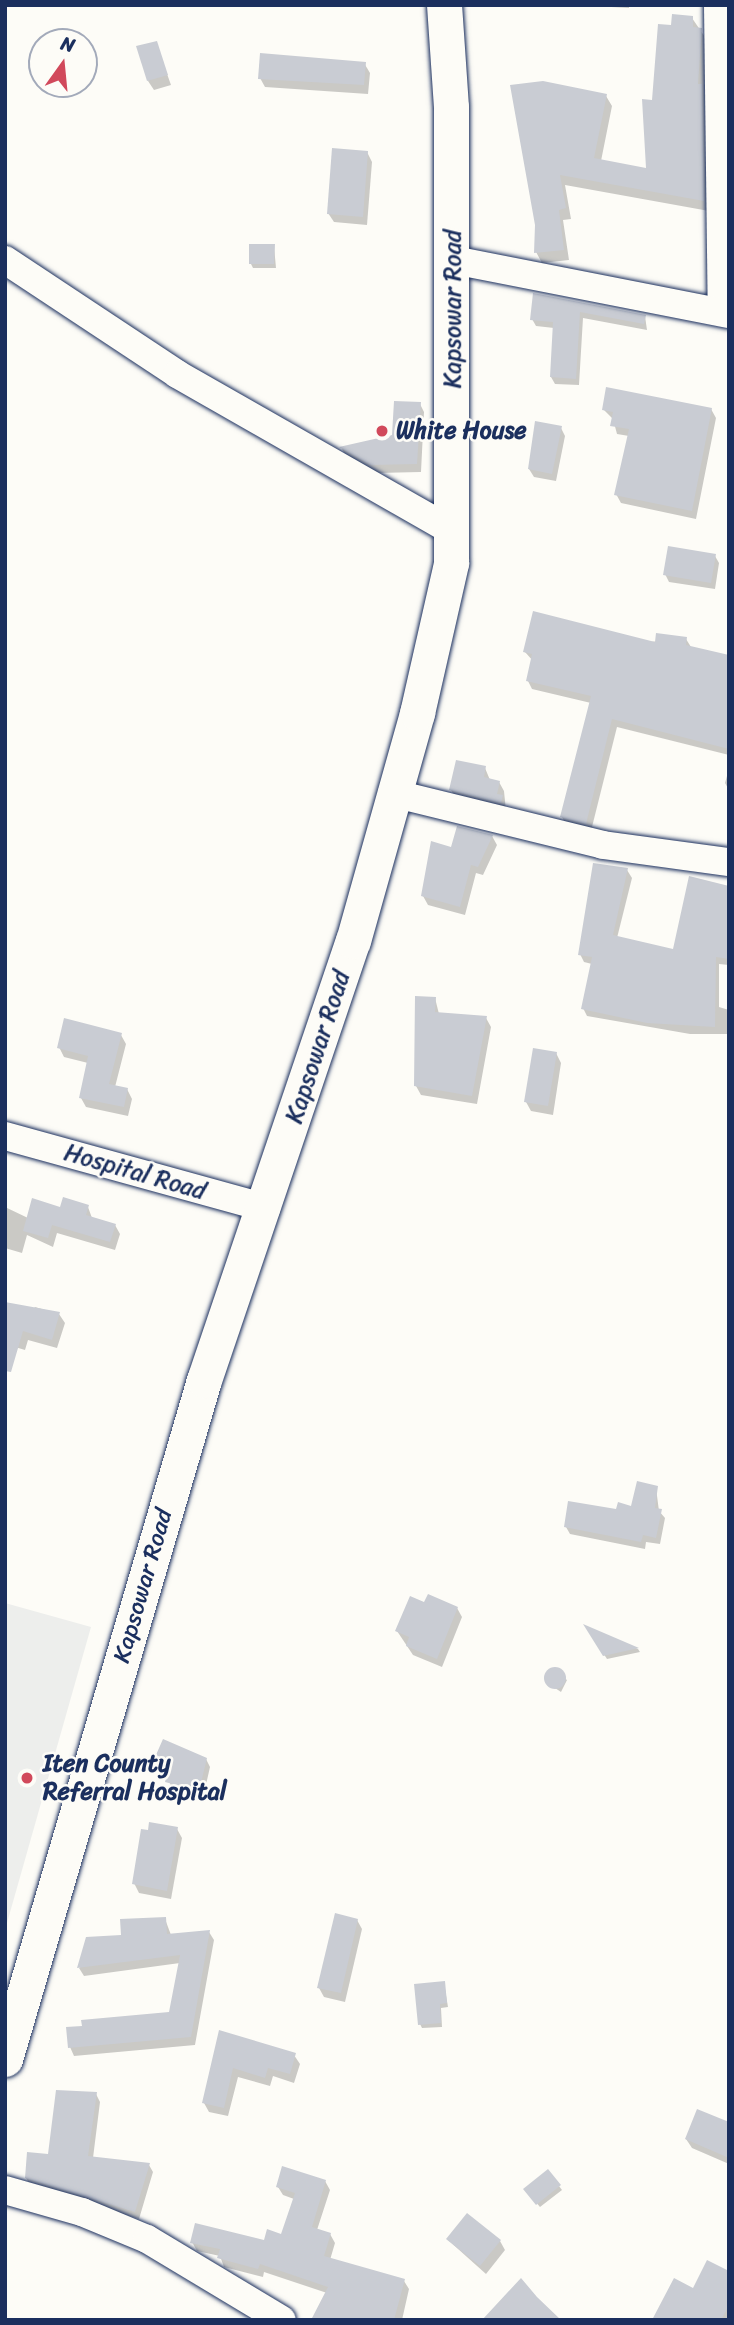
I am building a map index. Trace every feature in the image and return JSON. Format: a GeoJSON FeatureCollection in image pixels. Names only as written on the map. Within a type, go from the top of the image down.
{"type":"FeatureCollection","features":[{"type":"Feature","properties":{"kind":"main road","name":"Kapsowar Road"},"geometry":{"type":"LineString","coordinates":[[5,2059],[204,1380],[266,1208],[353,941],[392,793],[417,713],[454,532],[452,107],[444,5]]}},
{"type":"Feature","properties":{"kind":"street"},"geometry":{"type":"LineString","coordinates":[[453,260],[725,313],[718,5]]}},
{"type":"Feature","properties":{"kind":"street"},"geometry":{"type":"LineString","coordinates":[[5,260],[177,374],[454,532]]}},
{"type":"Feature","properties":{"kind":"street"},"geometry":{"type":"LineString","coordinates":[[392,793],[603,845],[729,862]]}},
{"type":"Feature","properties":{"kind":"street","name":"Hospital Road"},"geometry":{"type":"LineString","coordinates":[[5,1136],[266,1208]]}},
{"type":"Feature","properties":{"kind":"street"},"geometry":{"type":"LineString","coordinates":[[5,2190],[82,2212],[146,2239],[282,2320]]}},
{"type":"Feature","properties":{"kind":"shaded area","name":"Iten County Referral Hospital"},"geometry":{"type":"Polygon","coordinates":[[[5,1603],[91,1627],[5,1930],[5,1603]]]}},
{"type":"Feature","properties":{"kind":"building"},"geometry":{"type":"Polygon","coordinates":[[[672,14],[693,16],[693,27],[702,28],[698,84],[702,84],[704,201],[560,175],[566,208],[559,210],[564,250],[534,253],[535,225],[510,85],[543,81],[607,94],[594,158],[646,168],[642,99],[652,100],[658,24],[671,25],[672,14]]]}},
{"type":"Feature","properties":{"kind":"building"},"geometry":{"type":"Polygon","coordinates":[[[157,41],[168,75],[147,81],[136,46],[157,41]]]}},
{"type":"Feature","properties":{"kind":"building"},"geometry":{"type":"Polygon","coordinates":[[[260,53],[366,62],[364,85],[258,79],[260,53]]]}},
{"type":"Feature","properties":{"kind":"building"},"geometry":{"type":"Polygon","coordinates":[[[332,148],[368,151],[363,217],[327,214],[332,148]]]}},
{"type":"Feature","properties":{"kind":"building"},"geometry":{"type":"Polygon","coordinates":[[[249,244],[275,244],[274,264],[249,264],[249,244]]]}},
{"type":"Feature","properties":{"kind":"building"},"geometry":{"type":"Polygon","coordinates":[[[533,293],[646,315],[644,324],[580,312],[576,379],[550,377],[553,322],[530,320],[533,293]]]}},
{"type":"Feature","properties":{"kind":"building"},"geometry":{"type":"Polygon","coordinates":[[[606,387],[712,408],[692,511],[614,495],[629,429],[610,426],[613,412],[602,410],[606,387]]]}},
{"type":"Feature","properties":{"kind":"building"},"geometry":{"type":"Polygon","coordinates":[[[394,401],[421,402],[417,464],[371,465],[339,447],[392,435],[394,401]]]}},
{"type":"Feature","properties":{"kind":"building"},"geometry":{"type":"Polygon","coordinates":[[[535,421],[562,426],[552,474],[528,469],[535,421]]]}},
{"type":"Feature","properties":{"kind":"building"},"geometry":{"type":"Polygon","coordinates":[[[668,546],[716,554],[711,583],[663,575],[668,546]]]}},
{"type":"Feature","properties":{"kind":"building"},"geometry":{"type":"Polygon","coordinates":[[[533,611],[655,642],[656,633],[687,637],[686,645],[729,655],[729,749],[612,719],[586,824],[560,817],[591,696],[526,681],[532,654],[523,652],[533,611]]]}},
{"type":"Feature","properties":{"kind":"building"},"geometry":{"type":"Polygon","coordinates":[[[456,760],[486,766],[484,777],[500,781],[497,794],[503,795],[501,803],[449,790],[456,760]]]}},
{"type":"Feature","properties":{"kind":"building"},"geometry":{"type":"Polygon","coordinates":[[[457,826],[493,835],[478,867],[471,865],[460,907],[421,896],[431,841],[451,847],[457,826]]]}},
{"type":"Feature","properties":{"kind":"building"},"geometry":{"type":"Polygon","coordinates":[[[593,863],[628,868],[613,935],[673,949],[689,876],[729,886],[729,959],[716,957],[715,1027],[647,1023],[581,1009],[592,957],[578,955],[593,863]]]}},
{"type":"Feature","properties":{"kind":"building"},"geometry":{"type":"Polygon","coordinates":[[[415,996],[436,997],[435,1012],[487,1016],[472,1096],[414,1086],[415,996]]]}},
{"type":"Feature","properties":{"kind":"building"},"geometry":{"type":"Polygon","coordinates":[[[64,1018],[122,1033],[109,1084],[128,1088],[124,1107],[79,1098],[88,1056],[57,1048],[64,1018]]]}},
{"type":"Feature","properties":{"kind":"building"},"geometry":{"type":"Polygon","coordinates":[[[533,1048],[557,1052],[548,1106],[524,1102],[533,1048]]]}},
{"type":"Feature","properties":{"kind":"building"},"geometry":{"type":"Polygon","coordinates":[[[63,1197],[89,1205],[86,1215],[116,1224],[110,1242],[52,1225],[48,1238],[23,1231],[32,1198],[60,1207],[63,1197]]]}},
{"type":"Feature","properties":{"kind":"building"},"geometry":{"type":"Polygon","coordinates":[[[5,1302],[60,1312],[52,1340],[23,1331],[11,1372],[5,1371],[5,1302]]]}},
{"type":"Feature","properties":{"kind":"building"},"geometry":{"type":"Polygon","coordinates":[[[637,1481],[658,1486],[655,1508],[662,1509],[656,1538],[643,1535],[641,1542],[564,1527],[568,1501],[616,1509],[618,1502],[631,1506],[637,1481]]]}},
{"type":"Feature","properties":{"kind":"building"},"geometry":{"type":"Polygon","coordinates":[[[428,1594],[458,1607],[437,1659],[406,1646],[409,1637],[395,1631],[410,1596],[424,1602],[428,1594]]]}},
{"type":"Feature","properties":{"kind":"building"},"geometry":{"type":"Polygon","coordinates":[[[583,1624],[639,1648],[603,1656],[583,1624]]]}},
{"type":"Feature","properties":{"kind":"building"},"geometry":{"type":"Polygon","coordinates":[[[555,1667],[563,1670],[566,1678],[563,1686],[555,1689],[547,1686],[544,1678],[547,1670],[555,1667]]]}},
{"type":"Feature","properties":{"kind":"building"},"geometry":{"type":"Polygon","coordinates":[[[163,1739],[207,1758],[199,1791],[165,1782],[168,1770],[152,1764],[163,1739]]]}},
{"type":"Feature","properties":{"kind":"building"},"geometry":{"type":"Polygon","coordinates":[[[149,1822],[178,1827],[167,1891],[132,1884],[141,1829],[148,1830],[149,1822]]]}},
{"type":"Feature","properties":{"kind":"building"},"geometry":{"type":"Polygon","coordinates":[[[335,1913],[358,1919],[341,1993],[317,1988],[335,1913]]]}},
{"type":"Feature","properties":{"kind":"building"},"geometry":{"type":"Polygon","coordinates":[[[166,1917],[167,1934],[210,1930],[191,2037],[68,2048],[66,2027],[82,2026],[81,2020],[169,2012],[180,1955],[77,1968],[86,1937],[121,1935],[120,1919],[166,1917]]]}},
{"type":"Feature","properties":{"kind":"building"},"geometry":{"type":"Polygon","coordinates":[[[445,1981],[447,2003],[440,2004],[441,2023],[418,2025],[414,1984],[445,1981]]]}},
{"type":"Feature","properties":{"kind":"building"},"geometry":{"type":"Polygon","coordinates":[[[219,2030],[296,2053],[290,2074],[268,2068],[265,2078],[233,2068],[224,2108],[202,2103],[219,2030]]]}},
{"type":"Feature","properties":{"kind":"building"},"geometry":{"type":"Polygon","coordinates":[[[56,2090],[97,2092],[88,2156],[150,2163],[135,2212],[25,2178],[27,2152],[48,2154],[56,2090]]]}},
{"type":"Feature","properties":{"kind":"building"},"geometry":{"type":"Polygon","coordinates":[[[697,2109],[729,2122],[729,2158],[685,2139],[697,2109]]]}},
{"type":"Feature","properties":{"kind":"building"},"geometry":{"type":"Polygon","coordinates":[[[282,2166],[326,2180],[312,2227],[331,2233],[324,2256],[405,2279],[394,2320],[311,2320],[328,2287],[260,2264],[258,2269],[217,2258],[220,2249],[190,2243],[195,2223],[264,2240],[267,2229],[281,2234],[295,2193],[276,2187],[282,2166]]]}},
{"type":"Feature","properties":{"kind":"building"},"geometry":{"type":"Polygon","coordinates":[[[548,2169],[561,2185],[536,2205],[523,2189],[548,2169]]]}},
{"type":"Feature","properties":{"kind":"building"},"geometry":{"type":"Polygon","coordinates":[[[467,2213],[501,2240],[480,2266],[446,2239],[467,2213]]]}},
{"type":"Feature","properties":{"kind":"building"},"geometry":{"type":"Polygon","coordinates":[[[707,2260],[729,2271],[729,2305],[721,2320],[652,2320],[674,2278],[693,2288],[707,2260]]]}},
{"type":"Feature","properties":{"kind":"building"},"geometry":{"type":"Polygon","coordinates":[[[521,2278],[537,2297],[561,2320],[482,2320],[521,2278]]]}},
{"type":"Feature","properties":{"kind":"place","name":"White House"},"geometry":{"type":"Point","coordinates":[382,431]}},
{"type":"Feature","properties":{"kind":"place","name":"Iten County Referral Hospital"},"geometry":{"type":"Point","coordinates":[27,1778]}}]}
